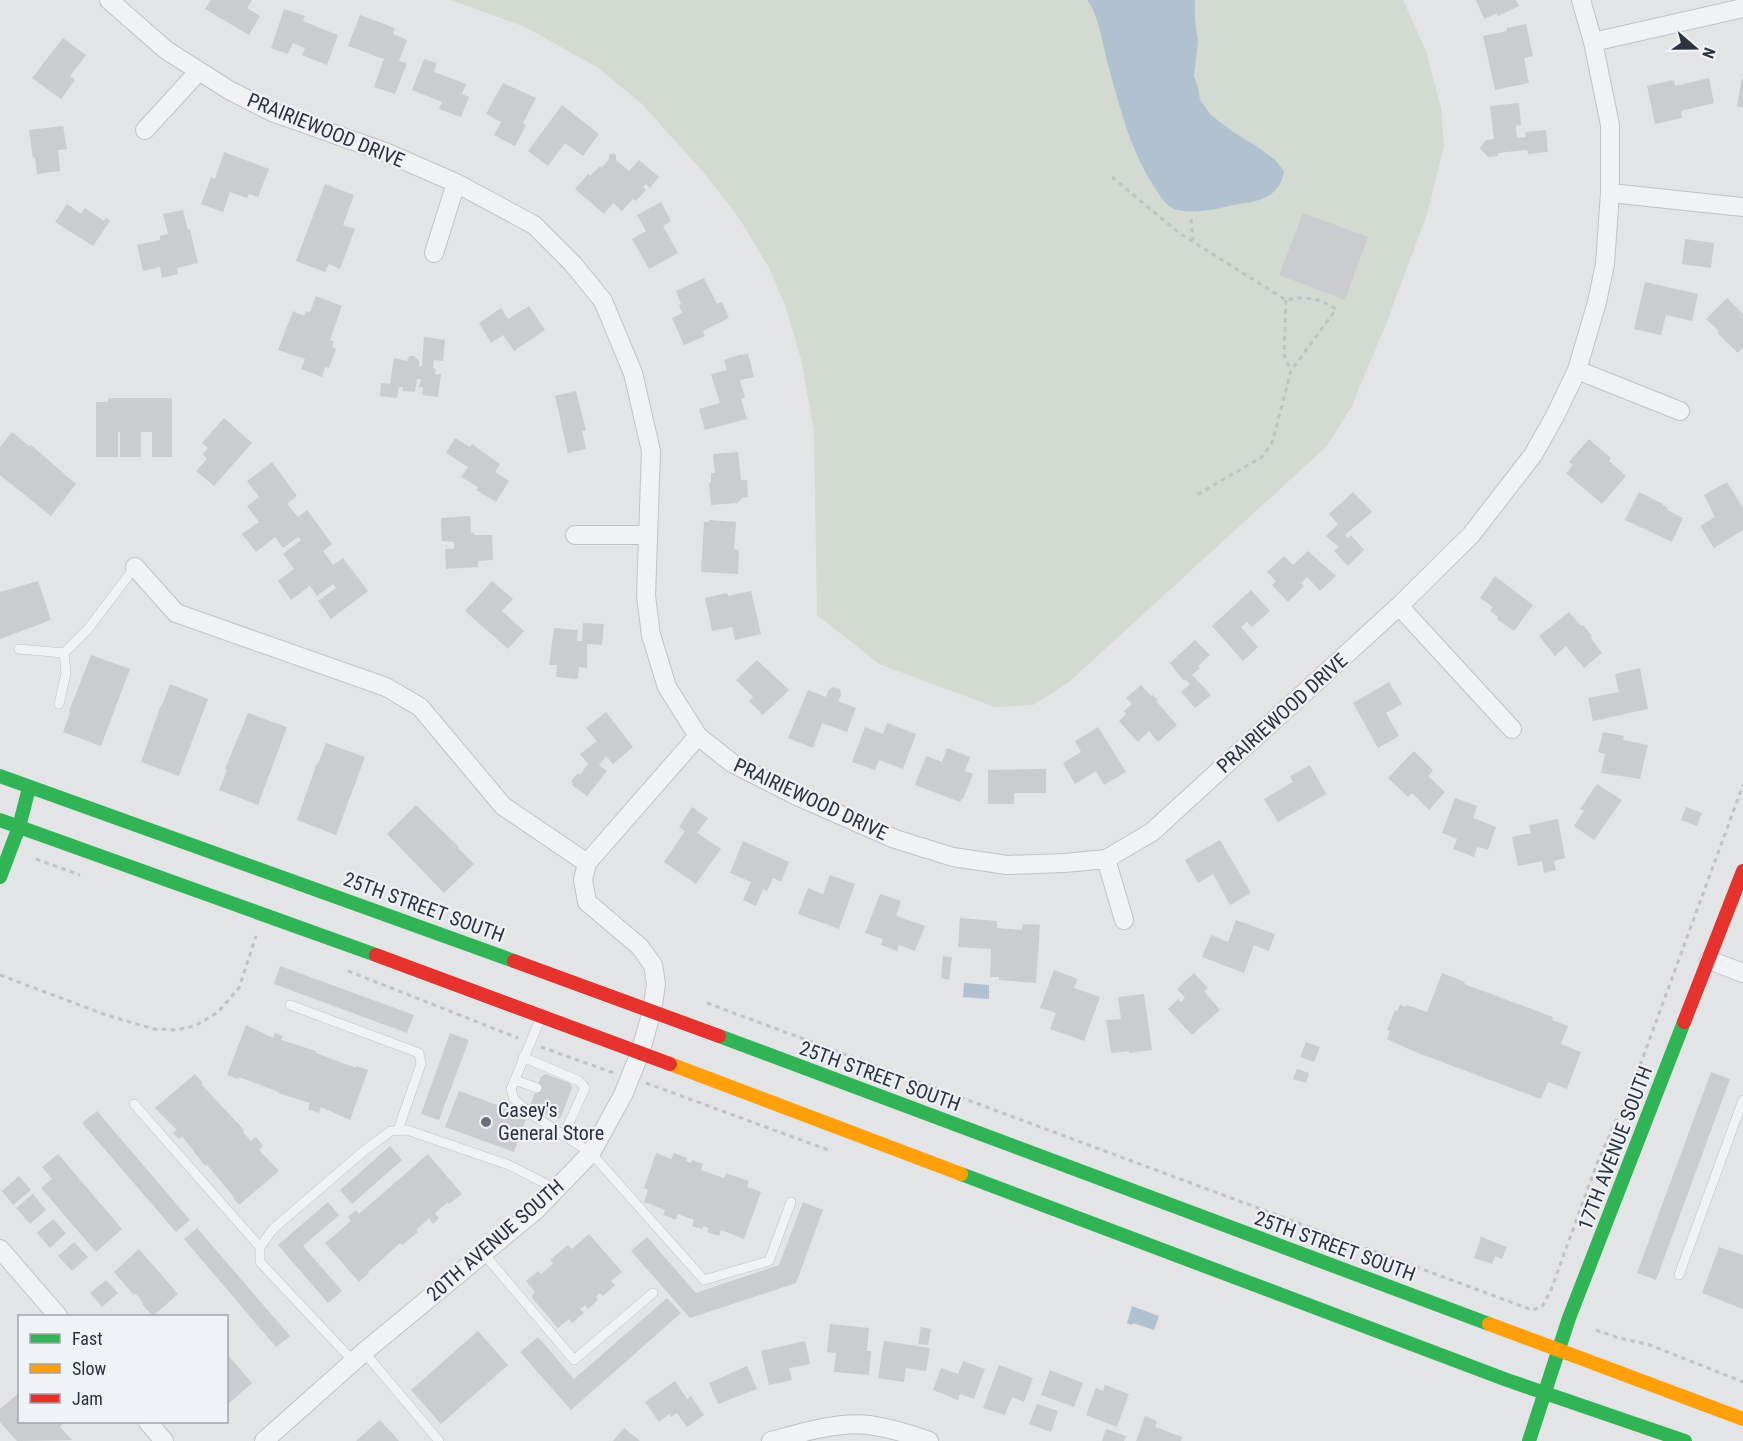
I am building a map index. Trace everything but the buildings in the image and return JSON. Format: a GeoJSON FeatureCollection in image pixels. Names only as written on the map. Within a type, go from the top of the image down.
{"type":"FeatureCollection","features":[{"type":"Feature","properties":{"kind":"main road","name":"25TH STREET SOUTH"},"geometry":{"type":"LineString","coordinates":[[0,776],[652,1011],[1743,1419]]}},
{"type":"Feature","properties":{"kind":"main road"},"geometry":{"type":"LineString","coordinates":[[0,877],[19,827],[29,788]]}},
{"type":"Feature","properties":{"kind":"main road"},"geometry":{"type":"LineString","coordinates":[[0,820],[542,1016],[1546,1393],[1685,1441]]}},
{"type":"Feature","properties":{"kind":"main road","name":"17TH AVENUE SOUTH"},"geometry":{"type":"LineString","coordinates":[[1529,1441],[1558,1350],[1743,871]]}},
{"type":"Feature","properties":{"kind":"street","name":"PRAIRIEWOOD DRIVE"},"geometry":{"type":"LineString","coordinates":[[109,0],[166,50],[229,90],[272,112],[385,152],[456,183],[534,225],[573,264],[603,301],[633,373],[651,451],[646,596],[651,635],[667,687],[698,736],[732,763],[797,796],[895,839],[952,857],[1007,865],[1106,859],[1152,832],[1399,606],[1471,536],[1533,455],[1577,370],[1598,302],[1605,264],[1610,193],[1610,125],[1593,42],[1581,0]]}},
{"type":"Feature","properties":{"kind":"street"},"geometry":{"type":"LineString","coordinates":[[1593,42],[1743,8]]}},
{"type":"Feature","properties":{"kind":"street"},"geometry":{"type":"LineString","coordinates":[[146,130],[199,71]]}},
{"type":"Feature","properties":{"kind":"street"},"geometry":{"type":"LineString","coordinates":[[434,253],[456,183]]}},
{"type":"Feature","properties":{"kind":"street"},"geometry":{"type":"LineString","coordinates":[[1610,193],[1743,207]]}},
{"type":"Feature","properties":{"kind":"street"},"geometry":{"type":"LineString","coordinates":[[1577,370],[1680,411]]}},
{"type":"Feature","properties":{"kind":"street"},"geometry":{"type":"LineString","coordinates":[[574,535],[648,535]]}},
{"type":"Feature","properties":{"kind":"street"},"geometry":{"type":"LineString","coordinates":[[135,567],[176,613],[386,687],[420,707],[503,806],[586,863],[698,736]]}},
{"type":"Feature","properties":{"kind":"street"},"geometry":{"type":"LineString","coordinates":[[1399,606],[1512,729]]}},
{"type":"Feature","properties":{"kind":"street"},"geometry":{"type":"LineString","coordinates":[[1106,859],[1125,920]]}},
{"type":"Feature","properties":{"kind":"street","name":"20TH AVENUE SOUTH"},"geometry":{"type":"LineString","coordinates":[[264,1441],[359,1357],[536,1210],[591,1153],[623,1095],[640,1053],[652,1011],[656,984],[653,966],[640,947],[587,902],[583,880],[586,863]]}},
{"type":"Feature","properties":{"kind":"street"},"geometry":{"type":"LineString","coordinates":[[1709,960],[1743,973]]}},
{"type":"Feature","properties":{"kind":"street"},"geometry":{"type":"LineString","coordinates":[[0,1249],[56,1315]]}},
{"type":"Feature","properties":{"kind":"street"},"geometry":{"type":"LineString","coordinates":[[149,1423],[164,1441]]}},
{"type":"Feature","properties":{"kind":"street"},"geometry":{"type":"LineString","coordinates":[[771,1441],[826,1427],[867,1424],[929,1441]]}},
{"type":"Feature","properties":{"kind":"lane"},"geometry":{"type":"LineString","coordinates":[[64,653],[88,629],[135,567]]}},
{"type":"Feature","properties":{"kind":"lane"},"geometry":{"type":"LineString","coordinates":[[19,649],[64,653]]}},
{"type":"Feature","properties":{"kind":"lane"},"geometry":{"type":"LineString","coordinates":[[59,704],[66,673],[64,653]]}},
{"type":"Feature","properties":{"kind":"lane"},"geometry":{"type":"LineString","coordinates":[[290,1005],[419,1053],[421,1064],[398,1130]]}},
{"type":"Feature","properties":{"kind":"lane"},"geometry":{"type":"LineString","coordinates":[[542,1016],[511,1089],[514,1099],[531,1114],[591,1153],[704,1280],[769,1261],[791,1202]]}},
{"type":"Feature","properties":{"kind":"lane"},"geometry":{"type":"LineString","coordinates":[[524,1057],[579,1081],[585,1088],[563,1136]]}},
{"type":"Feature","properties":{"kind":"lane"},"geometry":{"type":"LineString","coordinates":[[515,1080],[537,1088]]}},
{"type":"Feature","properties":{"kind":"lane"},"geometry":{"type":"LineString","coordinates":[[568,1099],[579,1103]]}},
{"type":"Feature","properties":{"kind":"lane"},"geometry":{"type":"LineString","coordinates":[[1679,1275],[1743,1100]]}},
{"type":"Feature","properties":{"kind":"lane"},"geometry":{"type":"LineString","coordinates":[[134,1104],[260,1247],[261,1262],[359,1357],[439,1441]]}},
{"type":"Feature","properties":{"kind":"lane"},"geometry":{"type":"LineString","coordinates":[[260,1247],[273,1229],[365,1150],[391,1131],[407,1130],[509,1165],[556,1189]]}},
{"type":"Feature","properties":{"kind":"lane"},"geometry":{"type":"LineString","coordinates":[[483,1252],[574,1360],[653,1293]]}},
{"type":"Feature","properties":{"kind":"path"},"geometry":{"type":"LineString","coordinates":[[1112,177],[1193,242],[1286,300],[1301,297],[1321,300],[1336,309],[1291,371],[1272,443],[1262,457],[1195,496]]}},
{"type":"Feature","properties":{"kind":"path"},"geometry":{"type":"LineString","coordinates":[[1191,219],[1193,242]]}},
{"type":"Feature","properties":{"kind":"path"},"geometry":{"type":"LineString","coordinates":[[1286,300],[1284,355],[1291,371]]}},
{"type":"Feature","properties":{"kind":"path"},"geometry":{"type":"LineString","coordinates":[[707,1003],[1532,1310],[1542,1307],[1551,1290],[1597,1163],[1635,1078],[1743,785]]}},
{"type":"Feature","properties":{"kind":"path"},"geometry":{"type":"LineString","coordinates":[[36,860],[80,875]]}},
{"type":"Feature","properties":{"kind":"path"},"geometry":{"type":"LineString","coordinates":[[0,975],[106,1015],[154,1029],[176,1030],[195,1026],[218,1012],[239,988],[255,936],[266,940]]}},
{"type":"Feature","properties":{"kind":"path"},"geometry":{"type":"LineString","coordinates":[[343,969],[566,1058],[664,1089],[831,1150]]}},
{"type":"Feature","properties":{"kind":"path"},"geometry":{"type":"LineString","coordinates":[[1596,1330],[1650,1345],[1743,1382]]}},
{"type":"Feature","properties":{"kind":"shaded area"},"geometry":{"type":"Polygon","coordinates":[[[451,0],[1403,0],[1426,51],[1441,108],[1444,146],[1428,211],[1388,319],[1351,408],[1326,447],[1069,682],[1033,705],[995,707],[879,664],[817,615],[814,432],[801,359],[785,305],[768,266],[739,218],[705,174],[642,104],[597,67],[525,27],[451,0]]]}},
{"type":"Feature","properties":{"kind":"water"},"geometry":{"type":"Polygon","coordinates":[[[1087,0],[1195,0],[1198,42],[1194,76],[1200,100],[1211,115],[1275,160],[1284,171],[1276,190],[1260,200],[1204,211],[1178,210],[1167,204],[1158,193],[1137,156],[1116,93],[1097,21],[1087,0]]]}},
{"type":"Feature","properties":{"kind":"water"},"geometry":{"type":"Polygon","coordinates":[[[964,983],[989,985],[989,999],[963,997],[964,983]]]}},
{"type":"Feature","properties":{"kind":"water"},"geometry":{"type":"Polygon","coordinates":[[[1132,1306],[1159,1316],[1154,1330],[1127,1323],[1132,1306]]]}},
{"type":"Feature","properties":{"kind":"traffic: fast"},"geometry":{"type":"LineString","coordinates":[[0,776],[514,961]]}},
{"type":"Feature","properties":{"kind":"traffic: fast"},"geometry":{"type":"LineString","coordinates":[[0,877],[19,827],[29,788]]}},
{"type":"Feature","properties":{"kind":"traffic: fast"},"geometry":{"type":"LineString","coordinates":[[0,820],[376,955]]}},
{"type":"Feature","properties":{"kind":"traffic: fast"},"geometry":{"type":"LineString","coordinates":[[1529,1441],[1569,1318],[1684,1022]]}},
{"type":"Feature","properties":{"kind":"traffic: fast"},"geometry":{"type":"LineString","coordinates":[[719,1036],[1489,1324]]}},
{"type":"Feature","properties":{"kind":"traffic: fast"},"geometry":{"type":"LineString","coordinates":[[961,1174],[1507,1380],[1685,1441]]}},
{"type":"Feature","properties":{"kind":"traffic: slow"},"geometry":{"type":"LineString","coordinates":[[670,1064],[961,1174]]}},
{"type":"Feature","properties":{"kind":"traffic: slow"},"geometry":{"type":"LineString","coordinates":[[1489,1324],[1743,1419]]}},
{"type":"Feature","properties":{"kind":"traffic: jam"},"geometry":{"type":"LineString","coordinates":[[1684,1022],[1743,871]]}},
{"type":"Feature","properties":{"kind":"traffic: jam"},"geometry":{"type":"LineString","coordinates":[[376,955],[670,1064]]}},
{"type":"Feature","properties":{"kind":"traffic: jam"},"geometry":{"type":"LineString","coordinates":[[514,961],[719,1036]]}},
{"type":"Feature","properties":{"kind":"place","name":"Casey's General Store"},"geometry":{"type":"Point","coordinates":[486,1122]}}]}
